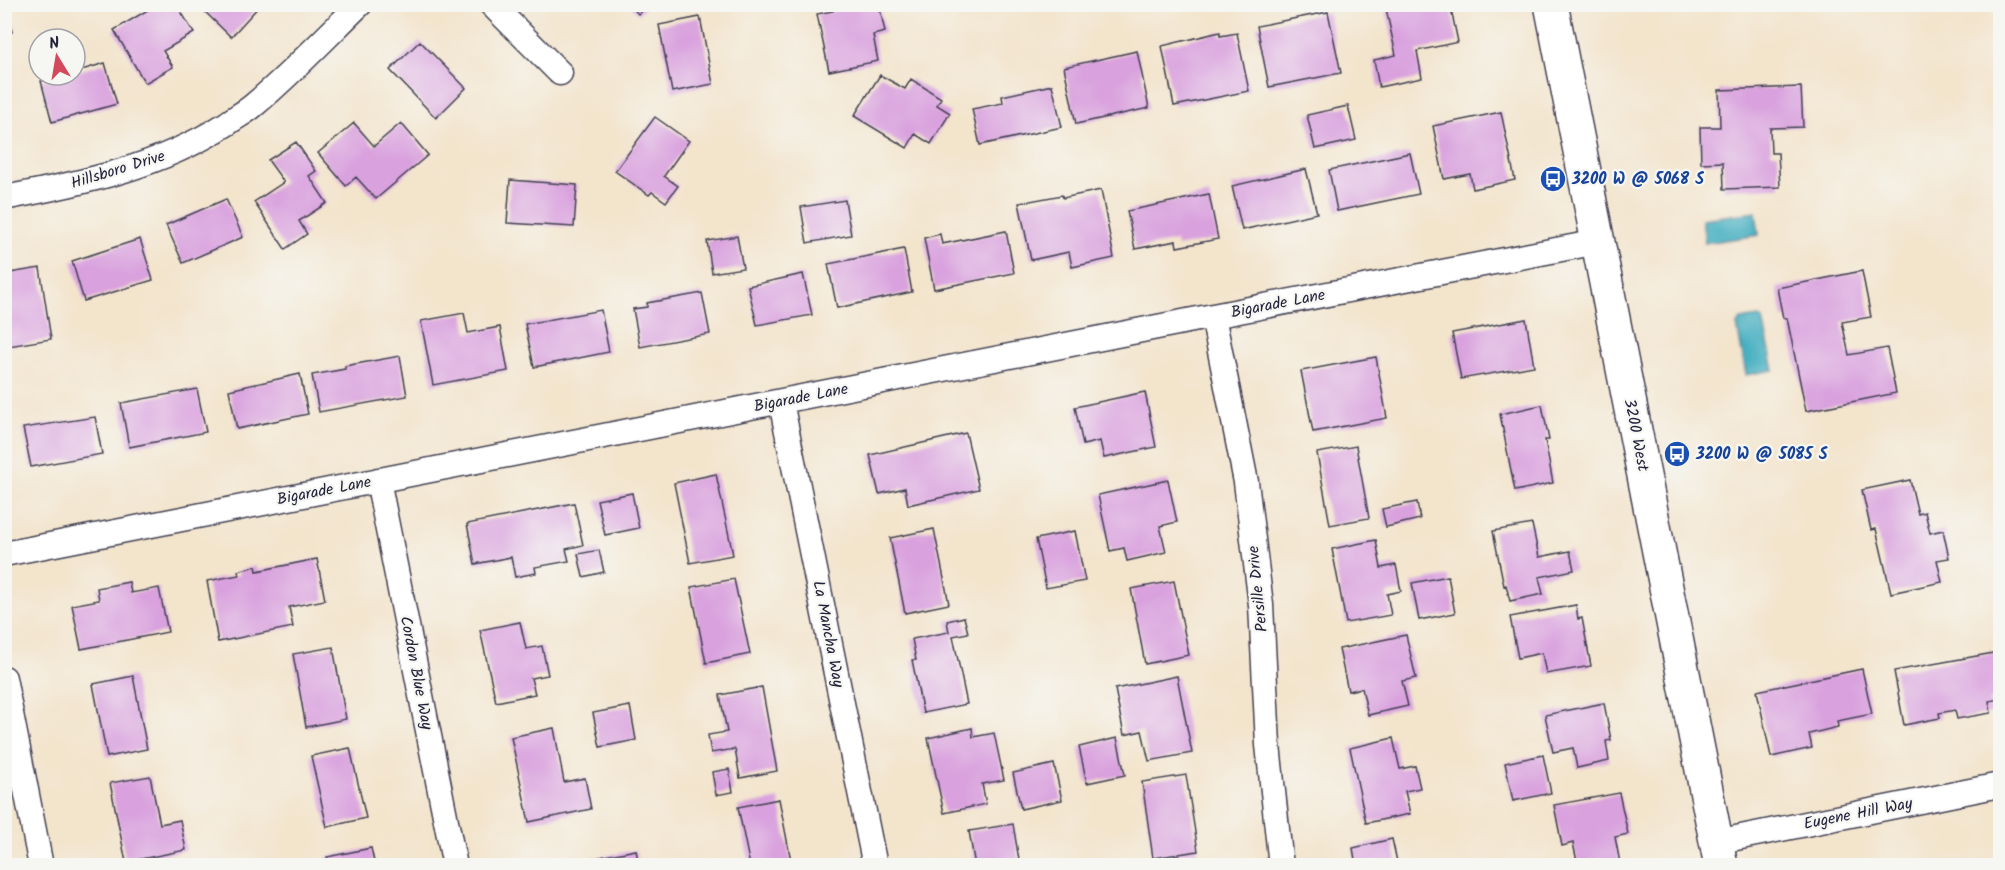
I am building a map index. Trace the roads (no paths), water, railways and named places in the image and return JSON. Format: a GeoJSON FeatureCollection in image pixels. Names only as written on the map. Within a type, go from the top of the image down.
{"type":"FeatureCollection","features":[{"type":"Feature","properties":{"kind":"street","name":"Hillsboro Drive"},"geometry":{"type":"LineString","coordinates":[[4,198],[127,170],[172,153],[215,131],[253,106],[360,4]]}},
{"type":"Feature","properties":{"kind":"street"},"geometry":{"type":"LineString","coordinates":[[490,4],[560,73]]}},
{"type":"Feature","properties":{"kind":"street","name":"3200 West"},"geometry":{"type":"LineString","coordinates":[[1551,4],[1719,854]]}},
{"type":"Feature","properties":{"kind":"street","name":"Bigarade Lane"},"geometry":{"type":"LineString","coordinates":[[4,554],[1598,242]]}},
{"type":"Feature","properties":{"kind":"street","name":"Persille Drive"},"geometry":{"type":"LineString","coordinates":[[1214,316],[1246,482],[1261,605],[1268,745],[1281,866]]}},
{"type":"Feature","properties":{"kind":"street","name":"La Mancha Way"},"geometry":{"type":"LineString","coordinates":[[781,402],[875,866]]}},
{"type":"Feature","properties":{"kind":"street","name":"Cordon Blue Way"},"geometry":{"type":"LineString","coordinates":[[378,480],[455,866]]}},
{"type":"Feature","properties":{"kind":"street"},"geometry":{"type":"LineString","coordinates":[[4,678],[41,866]]}},
{"type":"Feature","properties":{"kind":"street","name":"Eugene Hill Way"},"geometry":{"type":"LineString","coordinates":[[1719,854],[2001,785]]}},
{"type":"Feature","properties":{"kind":"water"},"geometry":{"type":"Polygon","coordinates":[[[1756,212],[1759,235],[1705,243],[1702,219],[1756,212]]]}},
{"type":"Feature","properties":{"kind":"water"},"geometry":{"type":"Polygon","coordinates":[[[1759,317],[1763,320],[1774,370],[1746,375],[1737,325],[1740,320],[1759,317]]]}},
{"type":"Feature","properties":{"kind":"place","name":"3200 W @ 5068 S"},"geometry":{"type":"Point","coordinates":[1553,179]}},
{"type":"Feature","properties":{"kind":"place","name":"3200 W @ 5085 S"},"geometry":{"type":"Point","coordinates":[1677,454]}}]}
